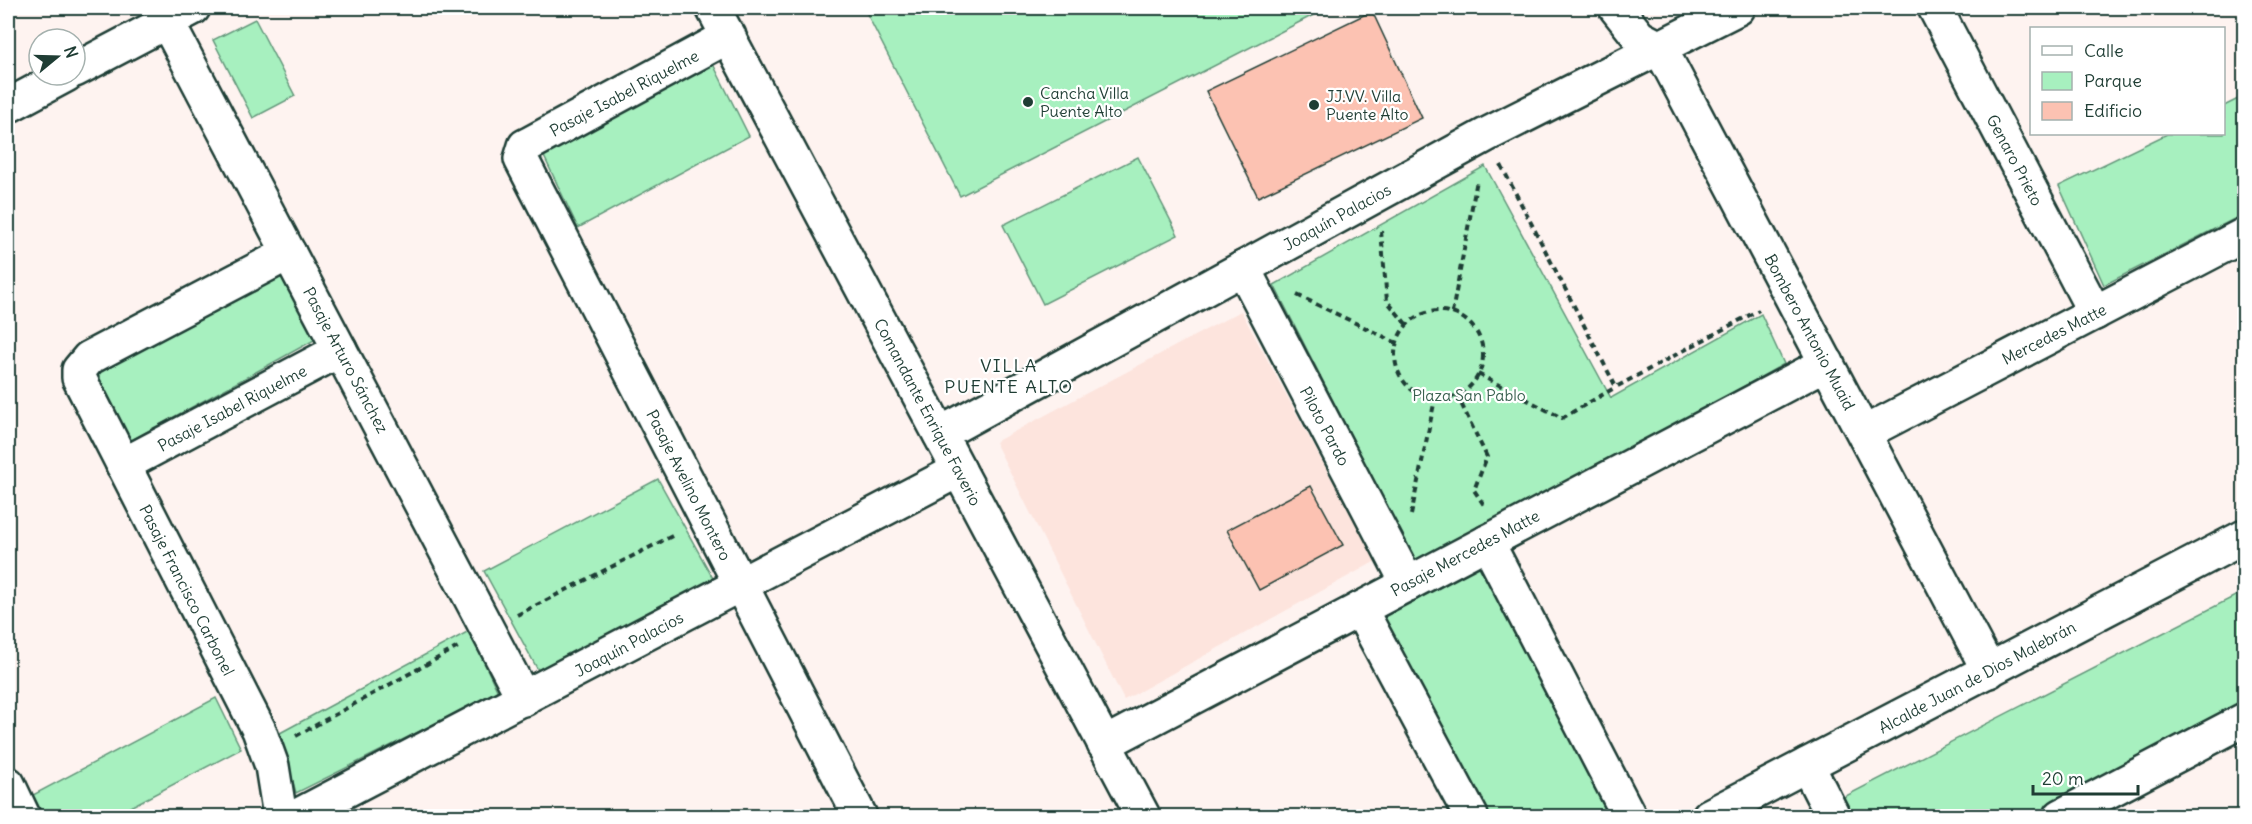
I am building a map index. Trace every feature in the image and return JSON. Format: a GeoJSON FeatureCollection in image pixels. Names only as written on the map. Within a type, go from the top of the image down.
{"type":"FeatureCollection","features":[{"type":"Feature","properties":{"kind":"street","name":"Comandante Enrique Faverio"},"geometry":{"type":"LineString","coordinates":[[713,8],[1141,816]]}},
{"type":"Feature","properties":{"kind":"street","name":"Bombero Antonio Muaid"},"geometry":{"type":"LineString","coordinates":[[1616,8],[1639,37],[1660,48],[1989,671]]}},
{"type":"Feature","properties":{"kind":"street","name":"Joaquín Palacios"},"geometry":{"type":"LineString","coordinates":[[940,434],[1486,135],[1738,8]]}},
{"type":"Feature","properties":{"kind":"street","name":"Genaro Prieto"},"geometry":{"type":"LineString","coordinates":[[1935,8],[2095,313]]}},
{"type":"Feature","properties":{"kind":"street"},"geometry":{"type":"LineString","coordinates":[[87,64],[180,15]]}},
{"type":"Feature","properties":{"kind":"street","name":"Pasaje Arturo Sánchez"},"geometry":{"type":"LineString","coordinates":[[180,15],[289,253],[524,699]]}},
{"type":"Feature","properties":{"kind":"street","name":"Pasaje Isabel Riquelme"},"geometry":{"type":"LineString","coordinates":[[522,152],[531,143],[729,36]]}},
{"type":"Feature","properties":{"kind":"street"},"geometry":{"type":"LineString","coordinates":[[8,106],[44,87]]}},
{"type":"Feature","properties":{"kind":"street","name":"Pasaje Avelino Montero"},"geometry":{"type":"LineString","coordinates":[[522,152],[523,165],[860,816]]}},
{"type":"Feature","properties":{"kind":"street","name":"Mercedes Matte"},"geometry":{"type":"LineString","coordinates":[[1864,433],[2244,235]]}},
{"type":"Feature","properties":{"kind":"street","name":"Pasaje Francisco Carbonel"},"geometry":{"type":"LineString","coordinates":[[280,816],[277,787],[268,752],[82,386],[79,370],[89,358],[289,253]]}},
{"type":"Feature","properties":{"kind":"street","name":"Piloto Pardo"},"geometry":{"type":"LineString","coordinates":[[1243,268],[1404,576]]}},
{"type":"Feature","properties":{"kind":"street","name":"Pasaje Isabel Riquelme"},"geometry":{"type":"LineString","coordinates":[[123,465],[340,350]]}},
{"type":"Feature","properties":{"kind":"street","name":"Pasaje Mercedes Matte"},"geometry":{"type":"LineString","coordinates":[[1104,744],[1360,609],[1404,576],[1494,538],[1827,363]]}},
{"type":"Feature","properties":{"kind":"street","name":"Joaquín Palacios"},"geometry":{"type":"LineString","coordinates":[[297,816],[741,586],[959,470]]}},
{"type":"Feature","properties":{"kind":"street"},"geometry":{"type":"LineString","coordinates":[[1494,538],[1629,816]]}},
{"type":"Feature","properties":{"kind":"street","name":"Alcalde Juan de Dios Malebrán"},"geometry":{"type":"LineString","coordinates":[[1709,816],[2243,542]]}},
{"type":"Feature","properties":{"kind":"street"},"geometry":{"type":"LineString","coordinates":[[1360,609],[1471,816]]}},
{"type":"Feature","properties":{"kind":"street"},"geometry":{"type":"LineString","coordinates":[[2061,816],[2244,720]]}},
{"type":"Feature","properties":{"kind":"street"},"geometry":{"type":"LineString","coordinates":[[1806,765],[1833,816]]}},
{"type":"Feature","properties":{"kind":"street"},"geometry":{"type":"LineString","coordinates":[[8,784],[23,816]]}},
{"type":"Feature","properties":{"kind":"path"},"geometry":{"type":"LineString","coordinates":[[1452,313],[1486,135]]}},
{"type":"Feature","properties":{"kind":"path"},"geometry":{"type":"LineString","coordinates":[[1486,135],[1616,387]]}},
{"type":"Feature","properties":{"kind":"path"},"geometry":{"type":"LineString","coordinates":[[1378,194],[1387,301],[1407,325]]}},
{"type":"Feature","properties":{"kind":"path"},"geometry":{"type":"LineString","coordinates":[[1294,293],[1396,343]]}},
{"type":"Feature","properties":{"kind":"path"},"geometry":{"type":"LineString","coordinates":[[1478,374],[1562,418],[1790,294]]}},
{"type":"Feature","properties":{"kind":"path"},"geometry":{"type":"LineString","coordinates":[[1438,311],[1452,313],[1466,320],[1476,331],[1482,345],[1482,360],[1478,374],[1469,387],[1457,395],[1435,399],[1415,392],[1405,382],[1396,363],[1396,343],[1407,325],[1425,313],[1438,311]]}},
{"type":"Feature","properties":{"kind":"path"},"geometry":{"type":"LineString","coordinates":[[1457,395],[1487,457],[1474,490],[1494,538]]}},
{"type":"Feature","properties":{"kind":"path"},"geometry":{"type":"LineString","coordinates":[[1404,576],[1435,399]]}},
{"type":"Feature","properties":{"kind":"path"},"geometry":{"type":"LineString","coordinates":[[268,752],[488,630],[706,519]]}},
{"type":"Feature","properties":{"kind":"shaded area"},"geometry":{"type":"Polygon","coordinates":[[[1241,311],[1376,561],[1124,700],[995,442],[1241,311]]]}},
{"type":"Feature","properties":{"kind":"green space","name":"Cancha Villa Puente Alto"},"geometry":{"type":"Polygon","coordinates":[[[864,8],[1327,8],[960,196],[864,8]]]}},
{"type":"Feature","properties":{"kind":"green space"},"geometry":{"type":"Polygon","coordinates":[[[255,19],[295,96],[253,118],[213,40],[255,19]]]}},
{"type":"Feature","properties":{"kind":"green space"},"geometry":{"type":"Polygon","coordinates":[[[712,62],[749,136],[578,228],[541,150],[712,62]]]}},
{"type":"Feature","properties":{"kind":"green space"},"geometry":{"type":"Polygon","coordinates":[[[2244,96],[2244,214],[2104,285],[2059,186],[2165,135],[2225,135],[2225,106],[2244,96]]]}},
{"type":"Feature","properties":{"kind":"green space"},"geometry":{"type":"Polygon","coordinates":[[[1138,157],[1178,235],[1043,304],[1003,225],[1138,157]]]}},
{"type":"Feature","properties":{"kind":"green space","name":"Plaza San Pablo"},"geometry":{"type":"Polygon","coordinates":[[[1485,166],[1611,398],[1761,314],[1784,364],[1471,539],[1616,808],[1601,816],[1477,816],[1374,622],[1430,591],[1274,285],[1485,166]]]}},
{"type":"Feature","properties":{"kind":"green space"},"geometry":{"type":"Polygon","coordinates":[[[285,271],[316,339],[130,441],[94,369],[285,271]]]}},
{"type":"Feature","properties":{"kind":"green space"},"geometry":{"type":"Polygon","coordinates":[[[658,479],[715,582],[538,670],[484,571],[658,479]]]}},
{"type":"Feature","properties":{"kind":"green space"},"geometry":{"type":"Polygon","coordinates":[[[2239,594],[2244,605],[2244,709],[2037,816],[1850,816],[1840,799],[2239,594]]]}},
{"type":"Feature","properties":{"kind":"green space"},"geometry":{"type":"Polygon","coordinates":[[[469,631],[498,692],[296,793],[280,733],[469,631]]]}},
{"type":"Feature","properties":{"kind":"green space"},"geometry":{"type":"Polygon","coordinates":[[[216,698],[241,749],[113,816],[44,816],[33,795],[216,698]]]}},
{"type":"Feature","properties":{"kind":"building","name":"JJ.VV. Villa Puente Alto"},"geometry":{"type":"Polygon","coordinates":[[[1372,11],[1422,118],[1258,197],[1206,91],[1372,11]]]}},
{"type":"Feature","properties":{"kind":"building"},"geometry":{"type":"Polygon","coordinates":[[[1311,486],[1343,545],[1259,590],[1227,530],[1311,486]]]}},
{"type":"Feature","properties":{"kind":"place","name":"Cancha Villa Puente Alto"},"geometry":{"type":"Point","coordinates":[1028,102]}},
{"type":"Feature","properties":{"kind":"place","name":"JJ.VV. Villa Puente Alto"},"geometry":{"type":"Point","coordinates":[1314,105]}},
{"type":"Feature","properties":{"kind":"district","name":"VILLA PUENTE ALTO"},"geometry":{"type":"Point","coordinates":[1009,376]}}]}
